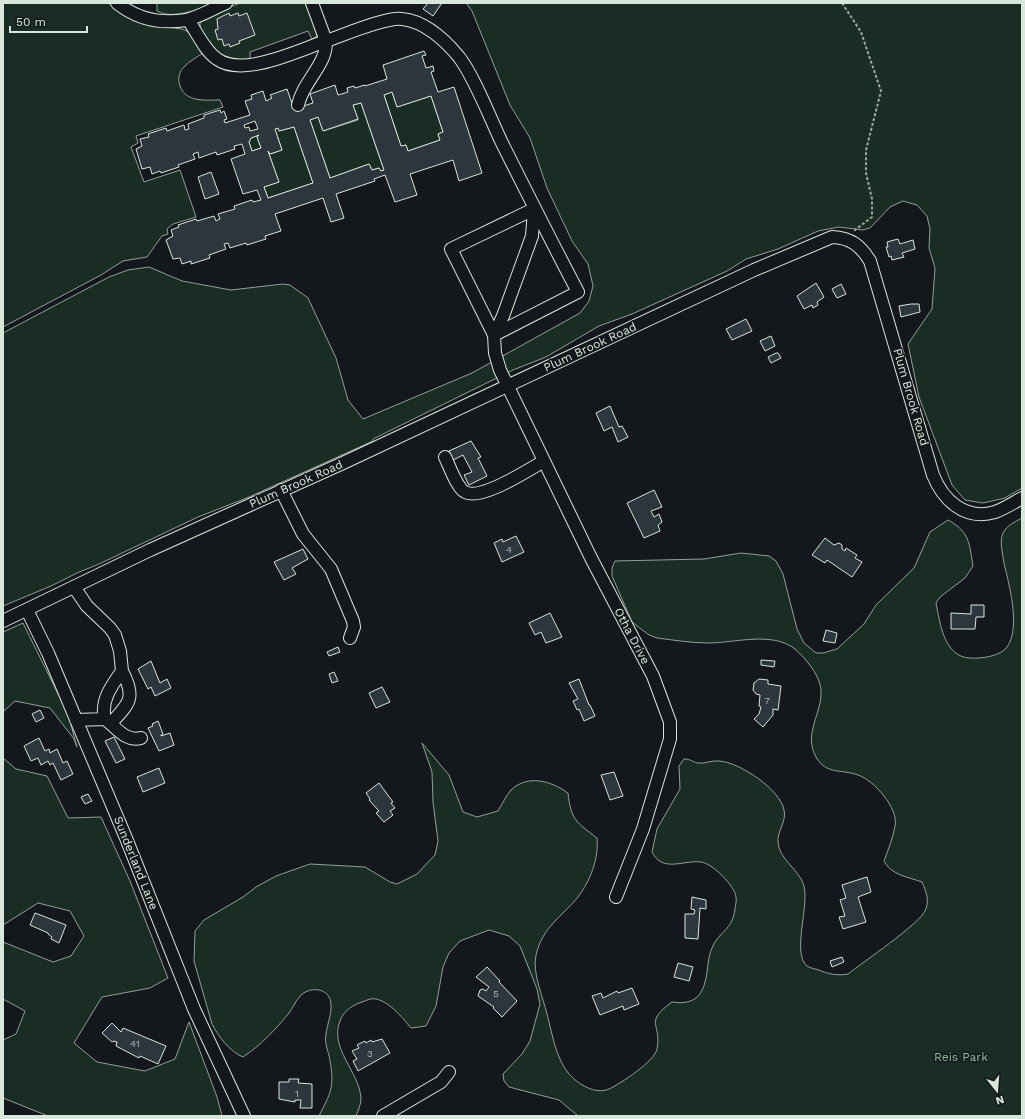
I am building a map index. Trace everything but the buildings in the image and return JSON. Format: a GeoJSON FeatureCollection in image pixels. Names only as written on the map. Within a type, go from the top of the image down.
{"type":"FeatureCollection","features":[{"type":"Feature","properties":{"kind":"street"},"geometry":{"type":"LineString","coordinates":[[117,3],[139,18],[166,21],[188,20],[226,3]]}},
{"type":"Feature","properties":{"kind":"street"},"geometry":{"type":"LineString","coordinates":[[298,104],[299,96],[321,63],[326,48],[326,40],[312,3]]}},
{"type":"Feature","properties":{"kind":"street"},"geometry":{"type":"LineString","coordinates":[[188,20],[216,59],[226,65],[235,66],[250,66],[389,20],[402,19],[439,35],[460,58],[534,209],[578,292],[494,335]]}},
{"type":"Feature","properties":{"kind":"street"},"geometry":{"type":"LineString","coordinates":[[494,335],[451,249],[534,209]]}},
{"type":"Feature","properties":{"kind":"street"},"geometry":{"type":"LineString","coordinates":[[494,335],[503,316],[532,236],[534,209]]}},
{"type":"Feature","properties":{"kind":"street","name":"Plum Brook Road"},"geometry":{"type":"LineString","coordinates":[[3,621],[781,258],[832,237],[844,238],[854,242],[864,251],[870,261],[938,487],[946,499],[969,513],[981,514],[994,512],[1022,498]]}},
{"type":"Feature","properties":{"kind":"street","name":"Otha Drive"},"geometry":{"type":"LineString","coordinates":[[494,335],[497,359],[507,386],[591,558],[653,676],[670,722],[670,739],[643,829],[616,897]]}},
{"type":"Feature","properties":{"kind":"street"},"geometry":{"type":"LineString","coordinates":[[445,457],[461,489],[466,493],[473,494],[496,488],[544,462]]}},
{"type":"Feature","properties":{"kind":"street"},"geometry":{"type":"LineString","coordinates":[[281,490],[303,534],[331,569],[353,621],[354,627],[350,638]]}},
{"type":"Feature","properties":{"kind":"street"},"geometry":{"type":"LineString","coordinates":[[74,587],[87,606],[110,628],[115,635],[118,642],[122,671],[130,687],[131,694],[129,701],[108,721],[76,720]]}},
{"type":"Feature","properties":{"kind":"street","name":"Sunderland Lane"},"geometry":{"type":"LineString","coordinates":[[27,610],[76,720],[155,909],[194,1009],[244,1116]]}},
{"type":"Feature","properties":{"kind":"street"},"geometry":{"type":"LineString","coordinates":[[122,671],[107,694],[103,713],[108,721],[127,738],[133,740],[141,738]]}},
{"type":"Feature","properties":{"kind":"street"},"geometry":{"type":"LineString","coordinates":[[383,1116],[440,1082],[449,1072]]}},
{"type":"Feature","properties":{"kind":"path"},"geometry":{"type":"LineString","coordinates":[[842,3],[861,32],[880,91],[866,150],[866,173],[872,199],[872,217],[855,230],[860,237]]}},
{"type":"Feature","properties":{"kind":"green space"},"geometry":{"type":"Polygon","coordinates":[[[3,3],[108,3],[142,24],[182,29],[191,33],[204,52],[181,70],[179,80],[181,89],[185,94],[195,99],[220,100],[223,107],[136,136],[138,143],[131,147],[144,182],[180,170],[196,217],[173,224],[167,229],[168,234],[162,236],[147,257],[123,261],[101,275],[3,327],[3,3]]]}},
{"type":"Feature","properties":{"kind":"green space"},"geometry":{"type":"Polygon","coordinates":[[[157,3],[214,3],[186,13],[170,14],[157,11],[157,3]]]}},
{"type":"Feature","properties":{"kind":"green space"},"geometry":{"type":"Polygon","coordinates":[[[240,3],[305,3],[317,33],[316,37],[312,39],[308,31],[250,52],[250,59],[247,61],[221,58],[209,45],[202,34],[200,23],[202,18],[240,3]]]}},
{"type":"Feature","properties":{"kind":"green space"},"geometry":{"type":"Polygon","coordinates":[[[466,3],[1022,3],[1022,488],[1005,498],[983,503],[965,500],[952,485],[919,397],[908,344],[932,309],[935,268],[929,248],[930,229],[927,216],[917,205],[903,201],[890,207],[870,228],[863,230],[839,227],[818,231],[778,249],[746,259],[727,271],[632,314],[599,326],[546,357],[513,370],[373,439],[373,441],[249,497],[198,517],[51,586],[3,606],[3,333],[109,277],[128,270],[149,267],[182,281],[231,290],[283,284],[290,285],[308,298],[336,358],[348,400],[363,419],[472,373],[580,313],[589,301],[593,286],[588,264],[572,241],[547,188],[530,138],[510,105],[472,11],[466,3]]]}},
{"type":"Feature","properties":{"kind":"green space"},"geometry":{"type":"Polygon","coordinates":[[[392,92],[397,107],[431,96],[443,132],[438,134],[440,140],[408,151],[406,145],[401,146],[384,95],[392,92]]]}},
{"type":"Feature","properties":{"kind":"green space"},"geometry":{"type":"Polygon","coordinates":[[[361,103],[384,170],[381,171],[379,168],[372,170],[369,164],[330,178],[310,120],[318,117],[323,131],[358,120],[353,105],[361,103]]]}},
{"type":"Feature","properties":{"kind":"green space"},"geometry":{"type":"Polygon","coordinates":[[[294,127],[313,183],[268,198],[264,187],[279,182],[268,151],[271,154],[282,150],[275,129],[278,128],[279,131],[294,127]]]}},
{"type":"Feature","properties":{"kind":"green space"},"geometry":{"type":"Polygon","coordinates":[[[259,135],[257,137],[261,148],[252,151],[249,142],[251,138],[259,135]]]}},
{"type":"Feature","properties":{"kind":"green space","name":"Reis Park"},"geometry":{"type":"Polygon","coordinates":[[[1022,518],[1022,1116],[578,1116],[559,1100],[509,1087],[504,1081],[503,1074],[522,1054],[530,1041],[540,1004],[537,989],[520,946],[509,936],[489,930],[460,941],[449,953],[443,967],[436,1006],[426,1026],[411,1028],[387,1004],[376,999],[370,999],[356,1005],[347,1010],[343,1015],[338,1031],[338,1041],[356,1079],[359,1089],[361,1101],[356,1116],[319,1116],[329,1096],[332,1084],[330,1061],[326,1045],[331,1004],[330,999],[324,992],[319,990],[310,990],[301,995],[289,1013],[273,1031],[256,1048],[243,1057],[229,1048],[218,1034],[212,1024],[194,961],[195,931],[204,920],[243,897],[256,887],[276,876],[310,864],[365,867],[390,882],[397,884],[417,874],[435,855],[438,841],[433,802],[432,772],[422,743],[449,775],[463,812],[477,817],[498,811],[509,792],[518,785],[525,782],[540,781],[554,785],[568,793],[571,809],[576,820],[597,838],[597,854],[590,877],[578,897],[548,929],[539,945],[535,962],[538,985],[561,1061],[569,1074],[587,1088],[598,1091],[609,1089],[644,1066],[650,1060],[657,1049],[658,1040],[656,1019],[658,1015],[672,1002],[679,1003],[690,1001],[699,995],[702,991],[706,978],[712,948],[718,938],[728,927],[733,916],[736,900],[735,892],[727,881],[711,866],[701,862],[667,864],[656,858],[652,852],[657,829],[680,789],[679,766],[684,759],[688,759],[696,763],[719,761],[737,766],[758,778],[775,794],[781,802],[785,814],[778,838],[779,848],[803,883],[805,892],[801,939],[803,959],[807,966],[826,973],[841,975],[848,974],[912,925],[925,911],[927,900],[922,882],[895,872],[887,866],[884,861],[893,835],[895,819],[893,812],[884,796],[864,778],[852,773],[829,769],[820,763],[816,757],[811,740],[821,700],[821,692],[816,674],[795,649],[776,640],[753,639],[719,643],[702,643],[657,638],[649,635],[632,622],[612,576],[612,568],[615,561],[704,559],[741,553],[769,556],[776,561],[783,574],[797,629],[804,643],[816,653],[823,653],[837,649],[864,624],[876,605],[914,568],[930,532],[948,520],[955,524],[965,534],[969,545],[973,566],[965,578],[940,597],[936,603],[939,620],[945,638],[954,652],[961,656],[980,658],[1000,653],[1007,647],[1011,639],[1014,618],[1013,606],[1001,540],[1003,533],[1007,528],[1022,518]]]}},
{"type":"Feature","properties":{"kind":"green space"},"geometry":{"type":"Polygon","coordinates":[[[23,623],[68,714],[77,747],[74,739],[50,708],[15,701],[3,712],[3,632],[23,623]]]}},
{"type":"Feature","properties":{"kind":"green space"},"geometry":{"type":"Polygon","coordinates":[[[3,758],[16,769],[47,776],[68,818],[101,817],[130,881],[168,978],[150,988],[102,997],[74,1043],[97,1062],[145,1071],[175,1059],[189,1022],[217,1097],[222,1116],[48,1116],[3,1098],[3,1040],[16,1034],[25,1011],[3,999],[3,942],[53,962],[71,956],[84,936],[70,911],[38,903],[3,925],[3,758]]]}}]}
